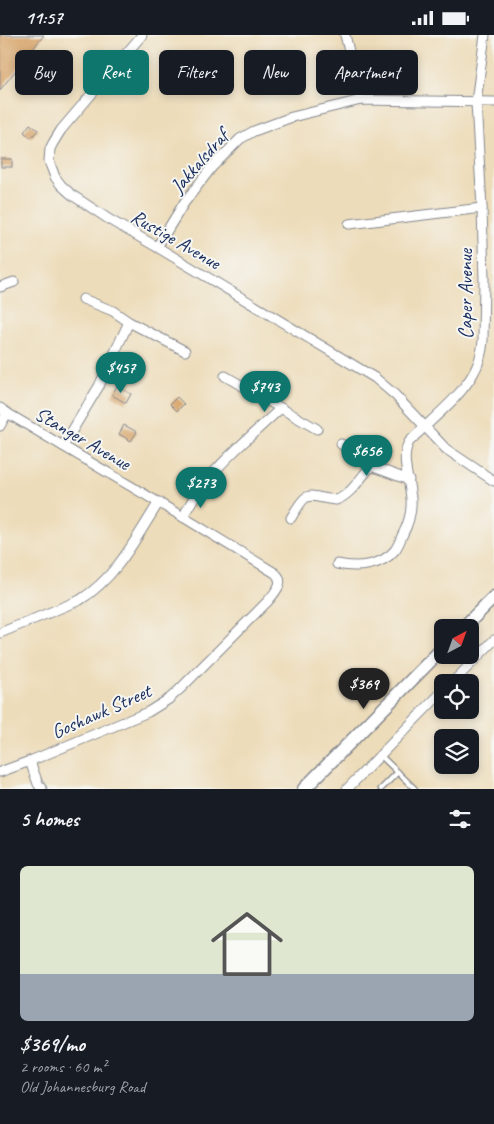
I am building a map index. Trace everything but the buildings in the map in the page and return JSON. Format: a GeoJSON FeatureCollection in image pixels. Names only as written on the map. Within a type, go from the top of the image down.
{"type":"FeatureCollection","features":[{"type":"Feature","properties":{"kind":"main road"},"geometry":{"type":"LineString","coordinates":[[472,619],[494,597]]}},
{"type":"Feature","properties":{"kind":"main road"},"geometry":{"type":"LineString","coordinates":[[304,789],[434,657]]}},
{"type":"Feature","properties":{"kind":"street","name":"Rustige Avenue"},"geometry":{"type":"LineString","coordinates":[[142,35],[56,137],[50,149],[49,161],[55,177],[61,185],[72,195],[110,220],[375,378],[395,395],[446,449],[494,481]]}},
{"type":"Feature","properties":{"kind":"street"},"geometry":{"type":"LineString","coordinates":[[345,35],[362,100]]}},
{"type":"Feature","properties":{"kind":"street","name":"Caper Avenue"},"geometry":{"type":"LineString","coordinates":[[337,564],[349,567],[365,565],[384,559],[395,550],[409,520],[411,500],[405,450],[409,442],[467,384],[474,373],[478,361],[483,341],[484,279],[476,102],[485,35]]}},
{"type":"Feature","properties":{"kind":"street","name":"Jakkalsdraf"},"geometry":{"type":"LineString","coordinates":[[157,247],[184,203],[212,167],[240,139],[254,131],[292,117],[362,100],[494,103]]}},
{"type":"Feature","properties":{"kind":"street"},"geometry":{"type":"LineString","coordinates":[[349,224],[482,208]]}},
{"type":"Feature","properties":{"kind":"street"},"geometry":{"type":"LineString","coordinates":[[0,287],[14,282]]}},
{"type":"Feature","properties":{"kind":"street"},"geometry":{"type":"LineString","coordinates":[[82,299],[113,311],[185,351]]}},
{"type":"Feature","properties":{"kind":"street"},"geometry":{"type":"LineString","coordinates":[[63,446],[99,386],[129,321]]}},
{"type":"Feature","properties":{"kind":"street"},"geometry":{"type":"LineString","coordinates":[[483,341],[494,340]]}},
{"type":"Feature","properties":{"kind":"street"},"geometry":{"type":"LineString","coordinates":[[226,376],[317,429]]}},
{"type":"Feature","properties":{"kind":"street"},"geometry":{"type":"LineString","coordinates":[[183,517],[200,489],[230,455],[281,408]]}},
{"type":"Feature","properties":{"kind":"street"},"geometry":{"type":"LineString","coordinates":[[0,425],[4,411]]}},
{"type":"Feature","properties":{"kind":"street","name":"Stanger Avenue"},"geometry":{"type":"LineString","coordinates":[[4,411],[277,575]]}},
{"type":"Feature","properties":{"kind":"street"},"geometry":{"type":"LineString","coordinates":[[341,444],[371,466],[409,480]]}},
{"type":"Feature","properties":{"kind":"street"},"geometry":{"type":"LineString","coordinates":[[291,518],[304,498],[313,496],[331,500],[340,499],[349,492],[371,466]]}},
{"type":"Feature","properties":{"kind":"street"},"geometry":{"type":"LineString","coordinates":[[0,633],[80,600],[100,586],[122,561],[159,503]]}},
{"type":"Feature","properties":{"kind":"street","name":"Goshawk Street"},"geometry":{"type":"LineString","coordinates":[[0,772],[148,712],[169,699],[274,593],[280,583],[277,575]]}},
{"type":"Feature","properties":{"kind":"street"},"geometry":{"type":"LineString","coordinates":[[461,674],[494,640]]}},
{"type":"Feature","properties":{"kind":"street"},"geometry":{"type":"LineString","coordinates":[[347,789],[434,700]]}},
{"type":"Feature","properties":{"kind":"street"},"geometry":{"type":"LineString","coordinates":[[30,761],[38,784],[42,789]]}},
{"type":"Feature","properties":{"kind":"lane"},"geometry":{"type":"LineString","coordinates":[[380,755],[415,789]]}},
{"type":"Feature","properties":{"kind":"lane"},"geometry":{"type":"LineString","coordinates":[[381,789],[398,772]]}}]}
